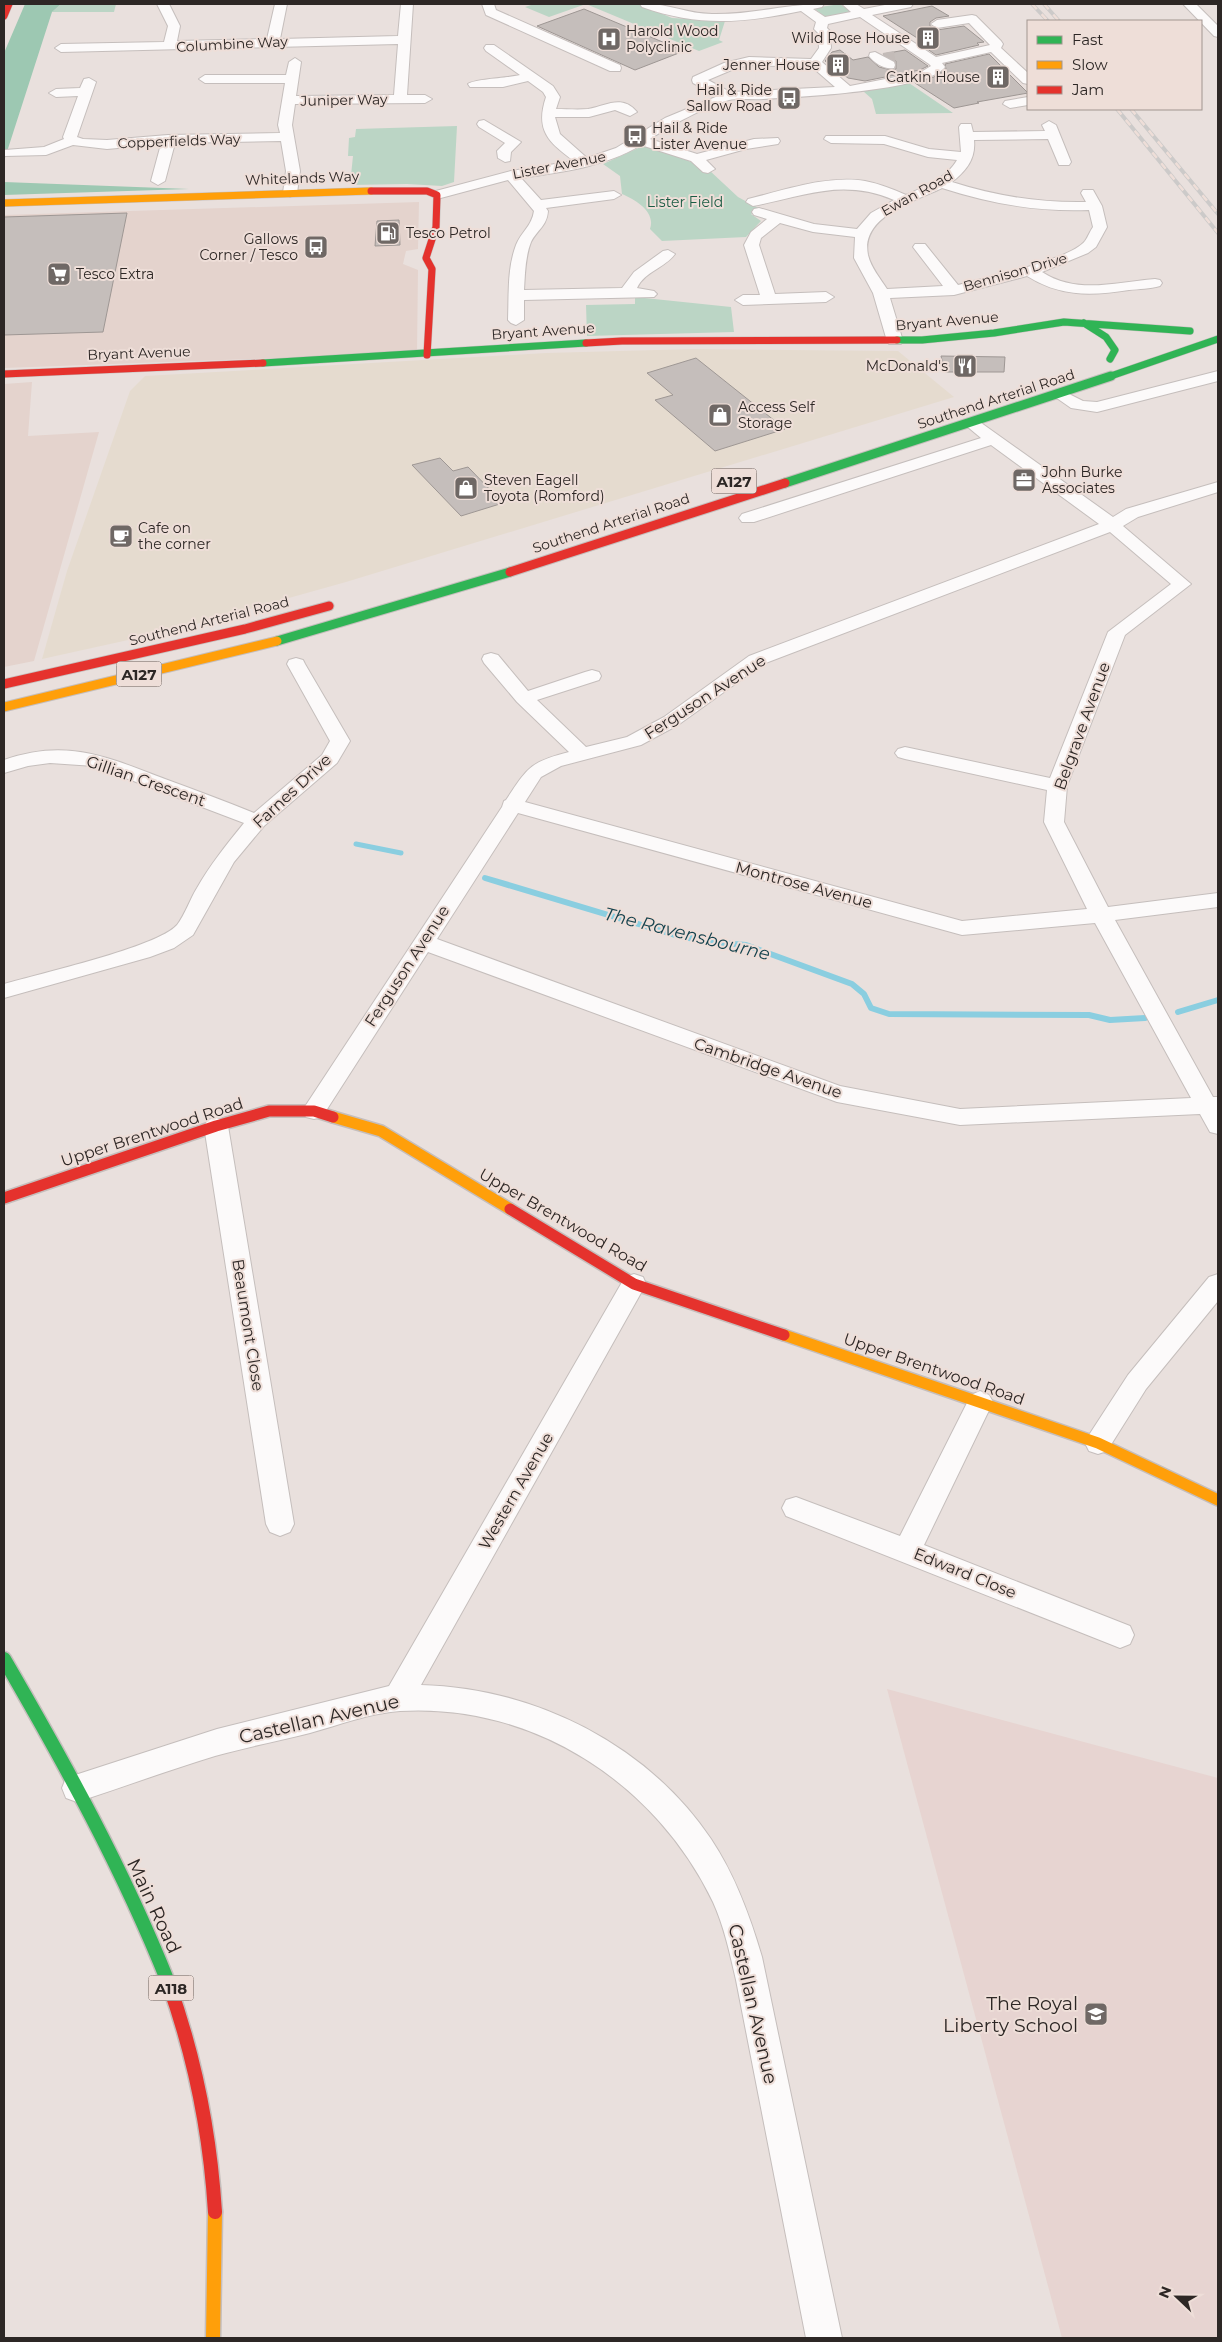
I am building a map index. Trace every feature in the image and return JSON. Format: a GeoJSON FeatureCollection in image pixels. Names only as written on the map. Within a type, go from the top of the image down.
{"type":"FeatureCollection","features":[{"type":"Feature","properties":{"kind":"main road"},"geometry":{"type":"LineString","coordinates":[[4,16],[9,4]]}},
{"type":"Feature","properties":{"kind":"main road","name":"Whitelands Way"},"geometry":{"type":"LineString","coordinates":[[4,203],[413,190],[437,194]]}},
{"type":"Feature","properties":{"kind":"main road"},"geometry":{"type":"LineString","coordinates":[[427,355],[432,269],[426,258],[436,232],[437,194]]}},
{"type":"Feature","properties":{"kind":"main road","name":"Bryant Avenue"},"geometry":{"type":"LineString","coordinates":[[4,374],[322,361],[622,341],[922,340],[994,333],[1050,323],[1195,329],[1164,340]]}},
{"type":"Feature","properties":{"kind":"main road","name":"Bryant Avenue"},"geometry":{"type":"LineString","coordinates":[[1084,323],[1107,336],[1114,343],[1115,350],[1106,361],[1128,353]]}},
{"type":"Feature","properties":{"kind":"main road","name":"Southend Arterial Road"},"geometry":{"type":"LineString","coordinates":[[4,707],[274,642],[510,572],[971,423],[1218,339]]}},
{"type":"Feature","properties":{"kind":"main road","name":"Southend Arterial Road"},"geometry":{"type":"LineString","coordinates":[[4,684],[245,629],[336,603]]}},
{"type":"Feature","properties":{"kind":"main road","name":"A127"},"geometry":{"type":"LineString","coordinates":[[4,698],[217,642],[245,629]]}},
{"type":"Feature","properties":{"kind":"main road","name":"A127"},"geometry":{"type":"LineString","coordinates":[[62,683],[274,642]]}},
{"type":"Feature","properties":{"kind":"main road","name":"Upper Brentwood Road"},"geometry":{"type":"LineString","coordinates":[[4,1198],[216,1126],[269,1111],[314,1112],[381,1131],[634,1284],[1098,1442],[1218,1500]]}},
{"type":"Feature","properties":{"kind":"main road","name":"Main Road"},"geometry":{"type":"LineString","coordinates":[[4,1659],[77,1788],[144,1921],[180,2011],[201,2091],[215,2193],[216,2292],[213,2338]]}},
{"type":"Feature","properties":{"kind":"street"},"geometry":{"type":"LineString","coordinates":[[163,4],[174,26],[169,47]]}},
{"type":"Feature","properties":{"kind":"street"},"geometry":{"type":"LineString","coordinates":[[273,41],[281,4]]}},
{"type":"Feature","properties":{"kind":"street","name":"Juniper Way"},"geometry":{"type":"LineString","coordinates":[[400,99],[407,4]]}},
{"type":"Feature","properties":{"kind":"street"},"geometry":{"type":"LineString","coordinates":[[488,4],[490,12],[616,68]]}},
{"type":"Feature","properties":{"kind":"street"},"geometry":{"type":"LineString","coordinates":[[646,4],[676,15],[721,18],[739,18],[818,4]]}},
{"type":"Feature","properties":{"kind":"street"},"geometry":{"type":"LineString","coordinates":[[847,90],[815,63],[750,61],[694,78],[728,96],[750,96],[847,90],[926,75],[937,70],[939,67],[934,60],[848,4]]}},
{"type":"Feature","properties":{"kind":"street"},"geometry":{"type":"LineString","coordinates":[[803,7],[823,21],[907,4]]}},
{"type":"Feature","properties":{"kind":"street"},"geometry":{"type":"LineString","coordinates":[[1189,4],[1218,33]]}},
{"type":"Feature","properties":{"kind":"street"},"geometry":{"type":"LineString","coordinates":[[937,24],[972,19],[997,44],[994,48]]}},
{"type":"Feature","properties":{"kind":"street"},"geometry":{"type":"LineString","coordinates":[[815,63],[825,48],[824,32],[820,29],[823,21]]}},
{"type":"Feature","properties":{"kind":"street","name":"Columbine Way"},"geometry":{"type":"LineString","coordinates":[[61,48],[169,47],[273,41],[404,40]]}},
{"type":"Feature","properties":{"kind":"street"},"geometry":{"type":"LineString","coordinates":[[490,48],[548,89],[553,97],[550,105],[548,137],[584,162]]}},
{"type":"Feature","properties":{"kind":"street"},"geometry":{"type":"LineString","coordinates":[[934,60],[994,48]]}},
{"type":"Feature","properties":{"kind":"street"},"geometry":{"type":"LineString","coordinates":[[994,48],[1027,79]]}},
{"type":"Feature","properties":{"kind":"street"},"geometry":{"type":"LineString","coordinates":[[885,60],[921,52]]}},
{"type":"Feature","properties":{"kind":"street"},"geometry":{"type":"LineString","coordinates":[[290,193],[294,171],[285,125],[295,62]]}},
{"type":"Feature","properties":{"kind":"street"},"geometry":{"type":"LineString","coordinates":[[475,84],[510,81],[531,76]]}},
{"type":"Feature","properties":{"kind":"street"},"geometry":{"type":"LineString","coordinates":[[204,81],[293,79]]}},
{"type":"Feature","properties":{"kind":"street"},"geometry":{"type":"LineString","coordinates":[[56,93],[87,87],[70,137],[72,141]]}},
{"type":"Feature","properties":{"kind":"street","name":"Lister Avenue"},"geometry":{"type":"LineString","coordinates":[[437,194],[511,175],[584,162],[613,154],[670,121],[728,96]]}},
{"type":"Feature","properties":{"kind":"street","name":"Juniper Way"},"geometry":{"type":"LineString","coordinates":[[289,100],[425,99]]}},
{"type":"Feature","properties":{"kind":"street"},"geometry":{"type":"LineString","coordinates":[[1010,104],[1027,101]]}},
{"type":"Feature","properties":{"kind":"street"},"geometry":{"type":"LineString","coordinates":[[550,113],[589,113],[616,106],[631,105]]}},
{"type":"Feature","properties":{"kind":"street"},"geometry":{"type":"LineString","coordinates":[[484,124],[519,141],[504,152],[505,158]]}},
{"type":"Feature","properties":{"kind":"street","name":"Ewan Road"},"geometry":{"type":"LineString","coordinates":[[862,234],[864,229],[879,214],[941,183],[964,165],[970,146],[967,132],[1051,130],[1064,162]]}},
{"type":"Feature","properties":{"kind":"street","name":"Copperfields Way"},"geometry":{"type":"LineString","coordinates":[[10,153],[46,151],[72,141],[91,144],[168,139],[287,136]]}},
{"type":"Feature","properties":{"kind":"street"},"geometry":{"type":"LineString","coordinates":[[158,181],[168,139]]}},
{"type":"Feature","properties":{"kind":"street"},"geometry":{"type":"LineString","coordinates":[[831,139],[884,140],[928,153],[966,157]]}},
{"type":"Feature","properties":{"kind":"street"},"geometry":{"type":"LineString","coordinates":[[640,140],[696,158],[708,169]]}},
{"type":"Feature","properties":{"kind":"street"},"geometry":{"type":"LineString","coordinates":[[696,158],[733,150],[756,142],[773,140]]}},
{"type":"Feature","properties":{"kind":"street"},"geometry":{"type":"LineString","coordinates":[[511,175],[538,205],[541,211],[541,219],[538,226],[524,242],[519,260],[516,320]]}},
{"type":"Feature","properties":{"kind":"street","name":"Bennison Drive"},"geometry":{"type":"LineString","coordinates":[[881,294],[954,290],[1030,271],[1063,260],[1091,244],[1100,227],[1091,200],[1046,207],[1016,205],[941,183]]}},
{"type":"Feature","properties":{"kind":"street"},"geometry":{"type":"LineString","coordinates":[[895,341],[881,294],[860,252],[862,234],[813,228],[776,219],[756,207],[772,192],[834,186],[860,185],[872,187],[906,200]]}},
{"type":"Feature","properties":{"kind":"street"},"geometry":{"type":"LineString","coordinates":[[538,205],[614,195]]}},
{"type":"Feature","properties":{"kind":"street"},"geometry":{"type":"LineString","coordinates":[[768,298],[760,269],[750,248],[754,238],[776,219]]}},
{"type":"Feature","properties":{"kind":"street"},"geometry":{"type":"LineString","coordinates":[[920,246],[954,290]]}},
{"type":"Feature","properties":{"kind":"street"},"geometry":{"type":"LineString","coordinates":[[628,292],[630,283],[637,276],[668,254]]}},
{"type":"Feature","properties":{"kind":"street"},"geometry":{"type":"LineString","coordinates":[[1030,271],[1063,294],[1092,290],[1137,289],[1155,283]]}},
{"type":"Feature","properties":{"kind":"street"},"geometry":{"type":"LineString","coordinates":[[517,295],[546,296],[600,291],[649,294]]}},
{"type":"Feature","properties":{"kind":"street"},"geometry":{"type":"LineString","coordinates":[[743,300],[768,298],[802,304],[826,297]]}},
{"type":"Feature","properties":{"kind":"street"},"geometry":{"type":"LineString","coordinates":[[1059,394],[1071,403],[1084,408],[1097,407],[1218,376]]}},
{"type":"Feature","properties":{"kind":"street","name":"Belgrave Avenue"},"geometry":{"type":"LineString","coordinates":[[971,423],[1112,525],[1182,584],[1117,632],[1057,786],[1054,822],[1101,915],[1212,1105],[1218,1126]]}},
{"type":"Feature","properties":{"kind":"street"},"geometry":{"type":"LineString","coordinates":[[748,518],[993,439]]}},
{"type":"Feature","properties":{"kind":"street","name":"Ferguson Avenue"},"geometry":{"type":"LineString","coordinates":[[314,1112],[422,942],[534,773],[554,762],[634,741],[671,721],[756,660],[1112,525],[1132,513],[1218,487]]}},
{"type":"Feature","properties":{"kind":"street"},"geometry":{"type":"LineString","coordinates":[[492,659],[524,698],[583,755]]}},
{"type":"Feature","properties":{"kind":"street","name":"Farnes Drive"},"geometry":{"type":"LineString","coordinates":[[4,991],[166,943],[185,930],[207,888],[227,857],[257,821],[330,759],[340,741],[296,664]]}},
{"type":"Feature","properties":{"kind":"street"},"geometry":{"type":"LineString","coordinates":[[524,698],[592,676]]}},
{"type":"Feature","properties":{"kind":"street"},"geometry":{"type":"LineString","coordinates":[[905,753],[1057,786]]}},
{"type":"Feature","properties":{"kind":"street","name":"Gillian Crescent"},"geometry":{"type":"LineString","coordinates":[[4,768],[39,756],[71,756],[98,760],[257,821]]}},
{"type":"Feature","properties":{"kind":"street","name":"Montrose Avenue"},"geometry":{"type":"LineString","coordinates":[[511,805],[962,928],[1101,915],[1218,900]]}},
{"type":"Feature","properties":{"kind":"street","name":"Cambridge Avenue"},"geometry":{"type":"LineString","coordinates":[[422,942],[837,1094],[960,1117],[1212,1105]]}},
{"type":"Feature","properties":{"kind":"street","name":"Beaumont Close"},"geometry":{"type":"LineString","coordinates":[[216,1126],[280,1524]]}},
{"type":"Feature","properties":{"kind":"street","name":"Western Avenue"},"geometry":{"type":"LineString","coordinates":[[398,1698],[634,1284]]}},
{"type":"Feature","properties":{"kind":"street"},"geometry":{"type":"LineString","coordinates":[[1098,1442],[1137,1382],[1218,1284]]}},
{"type":"Feature","properties":{"kind":"street","name":"Edward Close"},"geometry":{"type":"LineString","coordinates":[[980,1402],[907,1551],[1120,1635]]}},
{"type":"Feature","properties":{"kind":"street"},"geometry":{"type":"LineString","coordinates":[[796,1508],[907,1551]]}},
{"type":"Feature","properties":{"kind":"street","name":"Castellan Avenue"},"geometry":{"type":"LineString","coordinates":[[77,1788],[235,1738],[398,1698],[443,1699],[496,1706],[544,1720],[587,1742],[619,1764],[649,1788],[676,1817],[708,1860],[726,1896],[747,1959],[824,2338]]}},
{"type":"Feature","properties":{"kind":"shaded area"},"geometry":{"type":"Polygon","coordinates":[[[419,202],[418,249],[406,251],[403,264],[418,270],[417,353],[4,368],[4,215],[419,202]]]}},
{"type":"Feature","properties":{"kind":"shaded area"},"geometry":{"type":"Polygon","coordinates":[[[694,349],[898,351],[954,397],[346,582],[178,629],[42,659],[67,571],[130,391],[145,376],[546,353],[694,349]]]}},
{"type":"Feature","properties":{"kind":"shaded area"},"geometry":{"type":"Polygon","coordinates":[[[32,382],[28,436],[99,432],[34,661],[4,667],[4,384],[32,382]]]}},
{"type":"Feature","properties":{"kind":"shaded area","name":"The Royal Liberty School"},"geometry":{"type":"Polygon","coordinates":[[[887,1689],[1218,1778],[1218,2338],[1062,2338],[887,1689]]]}},
{"type":"Feature","properties":{"kind":"green space"},"geometry":{"type":"Polygon","coordinates":[[[25,4],[61,4],[52,12],[4,161],[4,53],[25,4]]]}},
{"type":"Feature","properties":{"kind":"green space"},"geometry":{"type":"Polygon","coordinates":[[[61,4],[116,4],[114,12],[52,12],[61,4]]]}},
{"type":"Feature","properties":{"kind":"green space"},"geometry":{"type":"Polygon","coordinates":[[[534,4],[586,4],[549,17],[525,7],[534,4]]]}},
{"type":"Feature","properties":{"kind":"green space"},"geometry":{"type":"Polygon","coordinates":[[[586,4],[639,4],[672,18],[725,21],[719,40],[723,42],[699,51],[586,4]]]}},
{"type":"Feature","properties":{"kind":"green space"},"geometry":{"type":"Polygon","coordinates":[[[840,4],[851,12],[825,17],[814,8],[840,4]]]}},
{"type":"Feature","properties":{"kind":"green space"},"geometry":{"type":"Polygon","coordinates":[[[909,83],[953,113],[876,114],[872,99],[863,91],[909,83]]]}},
{"type":"Feature","properties":{"kind":"green space"},"geometry":{"type":"Polygon","coordinates":[[[457,126],[454,182],[442,186],[407,184],[350,185],[353,156],[348,156],[349,138],[355,137],[356,129],[457,126]]]}},
{"type":"Feature","properties":{"kind":"green space","name":"Lister Field"},"geometry":{"type":"Polygon","coordinates":[[[645,145],[675,155],[709,170],[738,197],[760,209],[751,214],[761,221],[746,237],[662,241],[650,229],[650,217],[644,207],[622,194],[620,176],[603,164],[645,145]]]}},
{"type":"Feature","properties":{"kind":"green space"},"geometry":{"type":"Polygon","coordinates":[[[4,182],[189,189],[4,195],[4,182]]]}},
{"type":"Feature","properties":{"kind":"green space"},"geometry":{"type":"Polygon","coordinates":[[[635,297],[731,307],[734,332],[587,336],[586,305],[635,304],[635,297]]]}},
{"type":"Feature","properties":{"kind":"building"},"geometry":{"type":"Polygon","coordinates":[[[932,6],[949,16],[936,18],[930,22],[930,26],[937,30],[964,26],[984,42],[977,43],[979,45],[936,55],[923,46],[928,45],[883,16],[932,6]]]}},
{"type":"Feature","properties":{"kind":"building","name":"Harold Wood Polyclinic"},"geometry":{"type":"Polygon","coordinates":[[[584,9],[684,51],[635,70],[537,26],[584,9]]]}},
{"type":"Feature","properties":{"kind":"building"},"geometry":{"type":"Polygon","coordinates":[[[840,50],[853,60],[868,57],[879,67],[891,70],[896,69],[896,61],[883,54],[905,50],[928,66],[920,70],[865,81],[848,78],[825,61],[832,52],[840,50]]]}},
{"type":"Feature","properties":{"kind":"building"},"geometry":{"type":"Polygon","coordinates":[[[989,54],[1027,93],[954,108],[915,83],[934,77],[946,69],[945,64],[989,54]]]}},
{"type":"Feature","properties":{"kind":"building","name":"Tesco Extra"},"geometry":{"type":"Polygon","coordinates":[[[127,213],[103,332],[4,335],[4,217],[127,213]]]}},
{"type":"Feature","properties":{"kind":"building","name":"Tesco Petrol"},"geometry":{"type":"Polygon","coordinates":[[[399,220],[400,245],[375,246],[377,221],[399,220]]]}},
{"type":"Feature","properties":{"kind":"building","name":"McDonald's"},"geometry":{"type":"Polygon","coordinates":[[[941,356],[1005,357],[1004,372],[945,372],[941,356]]]}},
{"type":"Feature","properties":{"kind":"building","name":"Access Self Storage"},"geometry":{"type":"Polygon","coordinates":[[[696,358],[785,429],[715,451],[655,400],[673,395],[647,373],[696,358]]]}},
{"type":"Feature","properties":{"kind":"building","name":"Steven Eagell Toyota (Romford)"},"geometry":{"type":"Polygon","coordinates":[[[440,458],[453,471],[468,467],[503,503],[461,516],[412,465],[440,458]]]}},
{"type":"Feature","properties":{"kind":"waterway","name":"The Ravensbourne"},"geometry":{"type":"LineString","coordinates":[[356,844],[401,853]]}},
{"type":"Feature","properties":{"kind":"waterway","name":"The Ravensbourne"},"geometry":{"type":"LineString","coordinates":[[485,878],[675,935],[709,942],[746,945],[852,984],[864,994],[871,1008],[889,1014],[1089,1015],[1110,1020],[1145,1018]]}},
{"type":"Feature","properties":{"kind":"waterway","name":"The Ravensbourne"},"geometry":{"type":"LineString","coordinates":[[1178,1012],[1218,1000]]}},
{"type":"Feature","properties":{"kind":"tunnel"},"geometry":{"type":"LineString","coordinates":[[884,60],[895,58]]}},
{"type":"Feature","properties":{"kind":"railway"},"geometry":{"type":"LineString","coordinates":[[1032,4],[1047,20]]}},
{"type":"Feature","properties":{"kind":"railway"},"geometry":{"type":"LineString","coordinates":[[1044,4],[1058,20]]}},
{"type":"Feature","properties":{"kind":"railway"},"geometry":{"type":"LineString","coordinates":[[1118,110],[1218,233]]}},
{"type":"Feature","properties":{"kind":"railway"},"geometry":{"type":"LineString","coordinates":[[1132,110],[1218,214]]}},
{"type":"Feature","properties":{"kind":"traffic: fast"},"geometry":{"type":"LineString","coordinates":[[897,340],[922,340],[994,333],[1064,322],[1190,331]]}},
{"type":"Feature","properties":{"kind":"traffic: fast"},"geometry":{"type":"LineString","coordinates":[[1084,323],[1110,340],[1115,350],[1110,359]]}},
{"type":"Feature","properties":{"kind":"traffic: fast"},"geometry":{"type":"LineString","coordinates":[[785,483],[1059,394],[1218,339]]}},
{"type":"Feature","properties":{"kind":"traffic: fast"},"geometry":{"type":"LineString","coordinates":[[263,363],[586,343]]}},
{"type":"Feature","properties":{"kind":"traffic: fast"},"geometry":{"type":"LineString","coordinates":[[277,641],[510,572]]}},
{"type":"Feature","properties":{"kind":"traffic: fast"},"geometry":{"type":"LineString","coordinates":[[4,1659],[93,1817],[133,1898],[168,1982]]}},
{"type":"Feature","properties":{"kind":"traffic: slow"},"geometry":{"type":"LineString","coordinates":[[4,203],[371,191]]}},
{"type":"Feature","properties":{"kind":"traffic: slow"},"geometry":{"type":"LineString","coordinates":[[4,707],[277,641]]}},
{"type":"Feature","properties":{"kind":"traffic: slow"},"geometry":{"type":"LineString","coordinates":[[333,1117],[381,1131],[510,1209]]}},
{"type":"Feature","properties":{"kind":"traffic: slow"},"geometry":{"type":"LineString","coordinates":[[784,1335],[1098,1443],[1218,1500]]}},
{"type":"Feature","properties":{"kind":"traffic: slow"},"geometry":{"type":"LineString","coordinates":[[213,2338],[215,2212]]}},
{"type":"Feature","properties":{"kind":"traffic: jam"},"geometry":{"type":"LineString","coordinates":[[4,16],[9,4]]}},
{"type":"Feature","properties":{"kind":"traffic: jam"},"geometry":{"type":"LineString","coordinates":[[371,191],[427,191],[437,195],[436,227],[426,258],[432,269],[427,355]]}},
{"type":"Feature","properties":{"kind":"traffic: jam"},"geometry":{"type":"LineString","coordinates":[[586,343],[622,341],[897,340]]}},
{"type":"Feature","properties":{"kind":"traffic: jam"},"geometry":{"type":"LineString","coordinates":[[4,374],[263,363]]}},
{"type":"Feature","properties":{"kind":"traffic: jam"},"geometry":{"type":"LineString","coordinates":[[510,572],[785,483]]}},
{"type":"Feature","properties":{"kind":"traffic: jam"},"geometry":{"type":"LineString","coordinates":[[4,684],[245,629],[329,606]]}},
{"type":"Feature","properties":{"kind":"traffic: jam"},"geometry":{"type":"LineString","coordinates":[[4,1198],[216,1126],[269,1111],[314,1111],[333,1117]]}},
{"type":"Feature","properties":{"kind":"traffic: jam"},"geometry":{"type":"LineString","coordinates":[[510,1209],[634,1284],[784,1335]]}},
{"type":"Feature","properties":{"kind":"traffic: jam"},"geometry":{"type":"LineString","coordinates":[[168,1982],[187,2038],[201,2095],[210,2153],[215,2212]]}},
{"type":"Feature","properties":{"kind":"place","name":"Wild Rose House"},"geometry":{"type":"Point","coordinates":[928,38]}},
{"type":"Feature","properties":{"kind":"place","name":"Harold Wood Polyclinic"},"geometry":{"type":"Point","coordinates":[609,39]}},
{"type":"Feature","properties":{"kind":"place","name":"Jenner House"},"geometry":{"type":"Point","coordinates":[838,65]}},
{"type":"Feature","properties":{"kind":"place","name":"Catkin House"},"geometry":{"type":"Point","coordinates":[998,77]}},
{"type":"Feature","properties":{"kind":"place","name":"Hail & Ride Sallow Road"},"geometry":{"type":"Point","coordinates":[789,98]}},
{"type":"Feature","properties":{"kind":"place","name":"Hail & Ride Lister Avenue"},"geometry":{"type":"Point","coordinates":[635,136]}},
{"type":"Feature","properties":{"kind":"place","name":"Tesco Petrol"},"geometry":{"type":"Point","coordinates":[388,233]}},
{"type":"Feature","properties":{"kind":"place","name":"Gallows Corner / Tesco"},"geometry":{"type":"Point","coordinates":[316,247]}},
{"type":"Feature","properties":{"kind":"place","name":"Tesco Extra"},"geometry":{"type":"Point","coordinates":[59,274]}},
{"type":"Feature","properties":{"kind":"place","name":"McDonald's"},"geometry":{"type":"Point","coordinates":[965,366]}},
{"type":"Feature","properties":{"kind":"place","name":"Access Self Storage"},"geometry":{"type":"Point","coordinates":[720,415]}},
{"type":"Feature","properties":{"kind":"place","name":"John Burke Associates"},"geometry":{"type":"Point","coordinates":[1024,480]}},
{"type":"Feature","properties":{"kind":"place","name":"Steven Eagell Toyota (Romford)"},"geometry":{"type":"Point","coordinates":[466,488]}},
{"type":"Feature","properties":{"kind":"place","name":"Cafe on the corner"},"geometry":{"type":"Point","coordinates":[121,536]}},
{"type":"Feature","properties":{"kind":"place","name":"The Royal Liberty School"},"geometry":{"type":"Point","coordinates":[1096,2014]}}]}
